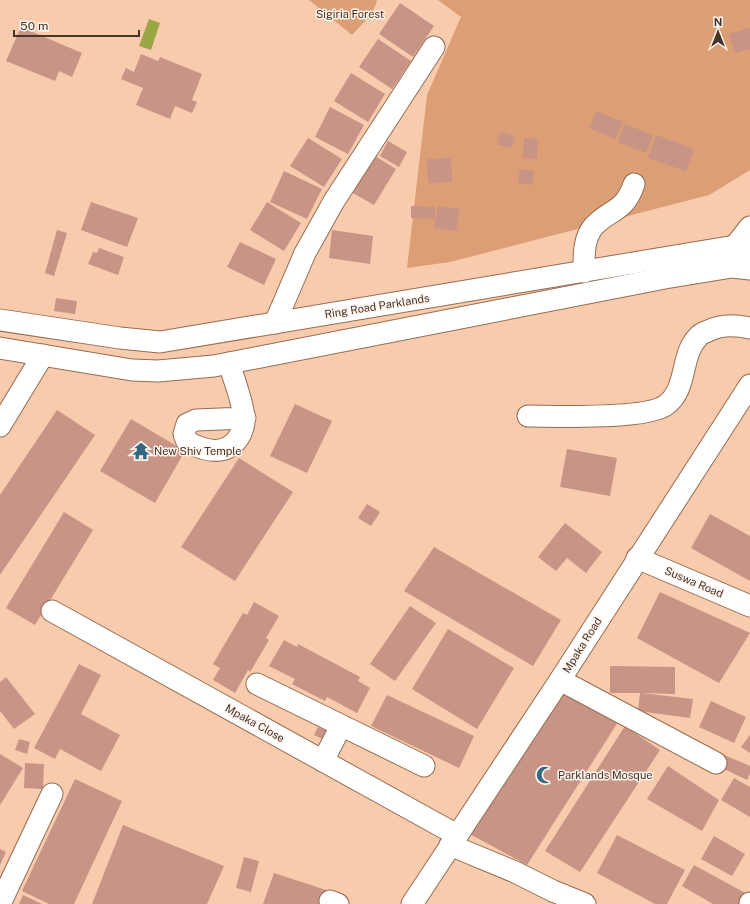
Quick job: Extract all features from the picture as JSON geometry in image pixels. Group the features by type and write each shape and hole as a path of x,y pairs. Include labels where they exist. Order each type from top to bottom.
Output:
{"street":[{"path":"275,323 305,253 334,201 434,47"},
{"path":"584,272 587,239 593,227 628,200 634,184"},
{"path":"10,321 8,349 132,370 183,370 229,363 741,268 743,251 750,227"},
{"name":"Ring Road Parklands","path":"10,321 120,338 160,342 584,272 743,251"},
{"path":"528,416 580,417 642,413 666,405 679,388 689,352 698,336 713,328 737,325 750,328"},
{"path":"0,426 43,355"},
{"path":"229,363 245,418"},
{"name":"Mpaka Road","path":"412,904 560,680 750,384"},
{"name":"Suswa Road","path":"637,558 750,606"},
{"name":"Mpaka Close","path":"52,611 323,761 454,840 515,872 550,897 585,904"},
{"path":"560,680 716,763"},
{"path":"257,684 424,766"},
{"path":"323,761 341,726"},
{"path":"0,904 52,794"}],"green space":[{"name":"Sigiria Forest","path":"309,0 377,0 374,10 352,35"},
{"path":"438,0 750,0 750,170 709,195 450,262 407,268 427,95 461,17"}],"shaded area":[{"path":"149,19 160,23 151,50 139,46"}],"building":[{"path":"400,3 434,26 413,57 379,34"},
{"path":"21,27 82,53 72,77 59,71 55,81 6,61"},
{"path":"750,28 750,49 735,53 729,34"},
{"path":"378,39 411,61 392,89 359,67"},
{"path":"141,54 158,61 160,57 202,74 192,100 197,102 192,113 175,106 170,119 136,105 143,88 121,79 126,68 134,72"},
{"path":"351,73 385,94 368,122 334,101"},
{"path":"330,107 364,125 348,154 315,137"},
{"path":"596,111 623,122 615,139 589,128"},
{"path":"625,124 653,135 646,153 618,142"},
{"path":"500,132 515,136 512,148 497,145"},
{"path":"656,135 694,149 686,171 648,158"},
{"path":"308,138 342,159 324,187 290,166"},
{"path":"524,138 538,139 537,159 523,158"},
{"path":"388,141 407,152 399,167 380,156"},
{"path":"375,156 396,169 374,205 353,193"},
{"path":"451,158 452,182 428,183 427,159"},
{"path":"520,169 534,171 532,185 518,183"},
{"path":"284,171 322,189 307,219 270,202"},
{"path":"91,202 138,218 127,247 81,230"},
{"path":"267,202 301,223 284,251 250,230"},
{"path":"411,206 435,207 435,219 411,218"},
{"path":"438,206 460,209 456,231 434,228"},
{"path":"57,230 67,233 54,276 45,273"},
{"path":"332,230 373,236 370,264 329,258"},
{"path":"240,242 276,259 264,285 227,267"},
{"path":"99,248 124,257 118,275 88,264 93,252 97,253"},
{"path":"56,298 77,301 75,314 54,311"},
{"path":"295,404 332,421 307,473 270,456"},
{"path":"57,410 95,435 0,575 0,495"},
{"path":"131,419 185,451 155,503 100,471"},
{"path":"567,449 617,458 610,496 560,487"},
{"path":"239,458 293,492 235,581 181,547"},
{"path":"367,504 380,512 371,526 358,518"},
{"path":"64,512 93,530 35,625 6,608"},
{"path":"710,514 750,536 750,581 691,548"},
{"path":"565,523 602,552 586,573 567,558 556,571 538,557"},
{"path":"434,547 561,620 533,666 404,591"},
{"path":"660,592 750,633 719,683 637,638"},
{"path":"254,602 279,616 266,638 269,640 250,672 248,670 235,693 213,680 220,668 213,664 243,613 247,615"},
{"path":"410,606 436,623 395,681 370,664"},
{"path":"448,629 514,668 477,729 412,689"},
{"path":"284,640 297,647 298,644 360,677 358,681 370,688 357,713 327,697 325,701 292,684 295,679 269,666"},
{"path":"79,664 101,675 81,714 120,735 101,771 60,749 55,759 34,748"},
{"path":"610,666 675,667 675,694 642,693 693,699 690,718 638,711 640,693 610,693"},
{"path":"6,677 35,714 14,729 0,711 0,682"},
{"name":"Parklands Mosque","path":"564,689 620,719 527,865 466,832"},
{"path":"387,695 474,736 459,768 371,726"},
{"path":"711,701 746,717 734,743 699,727"},
{"path":"625,726 660,750 580,872 545,851"},
{"path":"318,727 331,733 327,741 314,735"},
{"path":"750,735 750,753 741,747"},
{"path":"19,739 30,742 27,754 15,750"},
{"path":"0,754 23,768 0,805"},
{"path":"724,755 750,766 750,773 747,780 718,766"},
{"path":"25,763 44,764 43,789 24,788"},
{"path":"668,766 719,800 702,831 647,799"},
{"path":"734,778 750,787 750,817 721,800"},
{"path":"75,779 122,801 74,904 49,904 22,891"},
{"path":"123,825 224,866 207,904 92,904"},
{"path":"617,835 685,870 667,904 655,904 597,873"},
{"path":"714,836 745,854 732,876 701,859"},
{"path":"0,849 6,852 0,865"},
{"path":"244,857 259,861 251,892 236,888"},
{"path":"694,865 747,894 741,904 713,904 682,886"},
{"path":"274,873 326,890 321,904 263,904"},
{"path":"23,895 42,904 19,904"}],"place":[{"name":"New Shiv Temple","path":"141,451"},
{"name":"Parklands Mosque","path":"545,775"}]}
